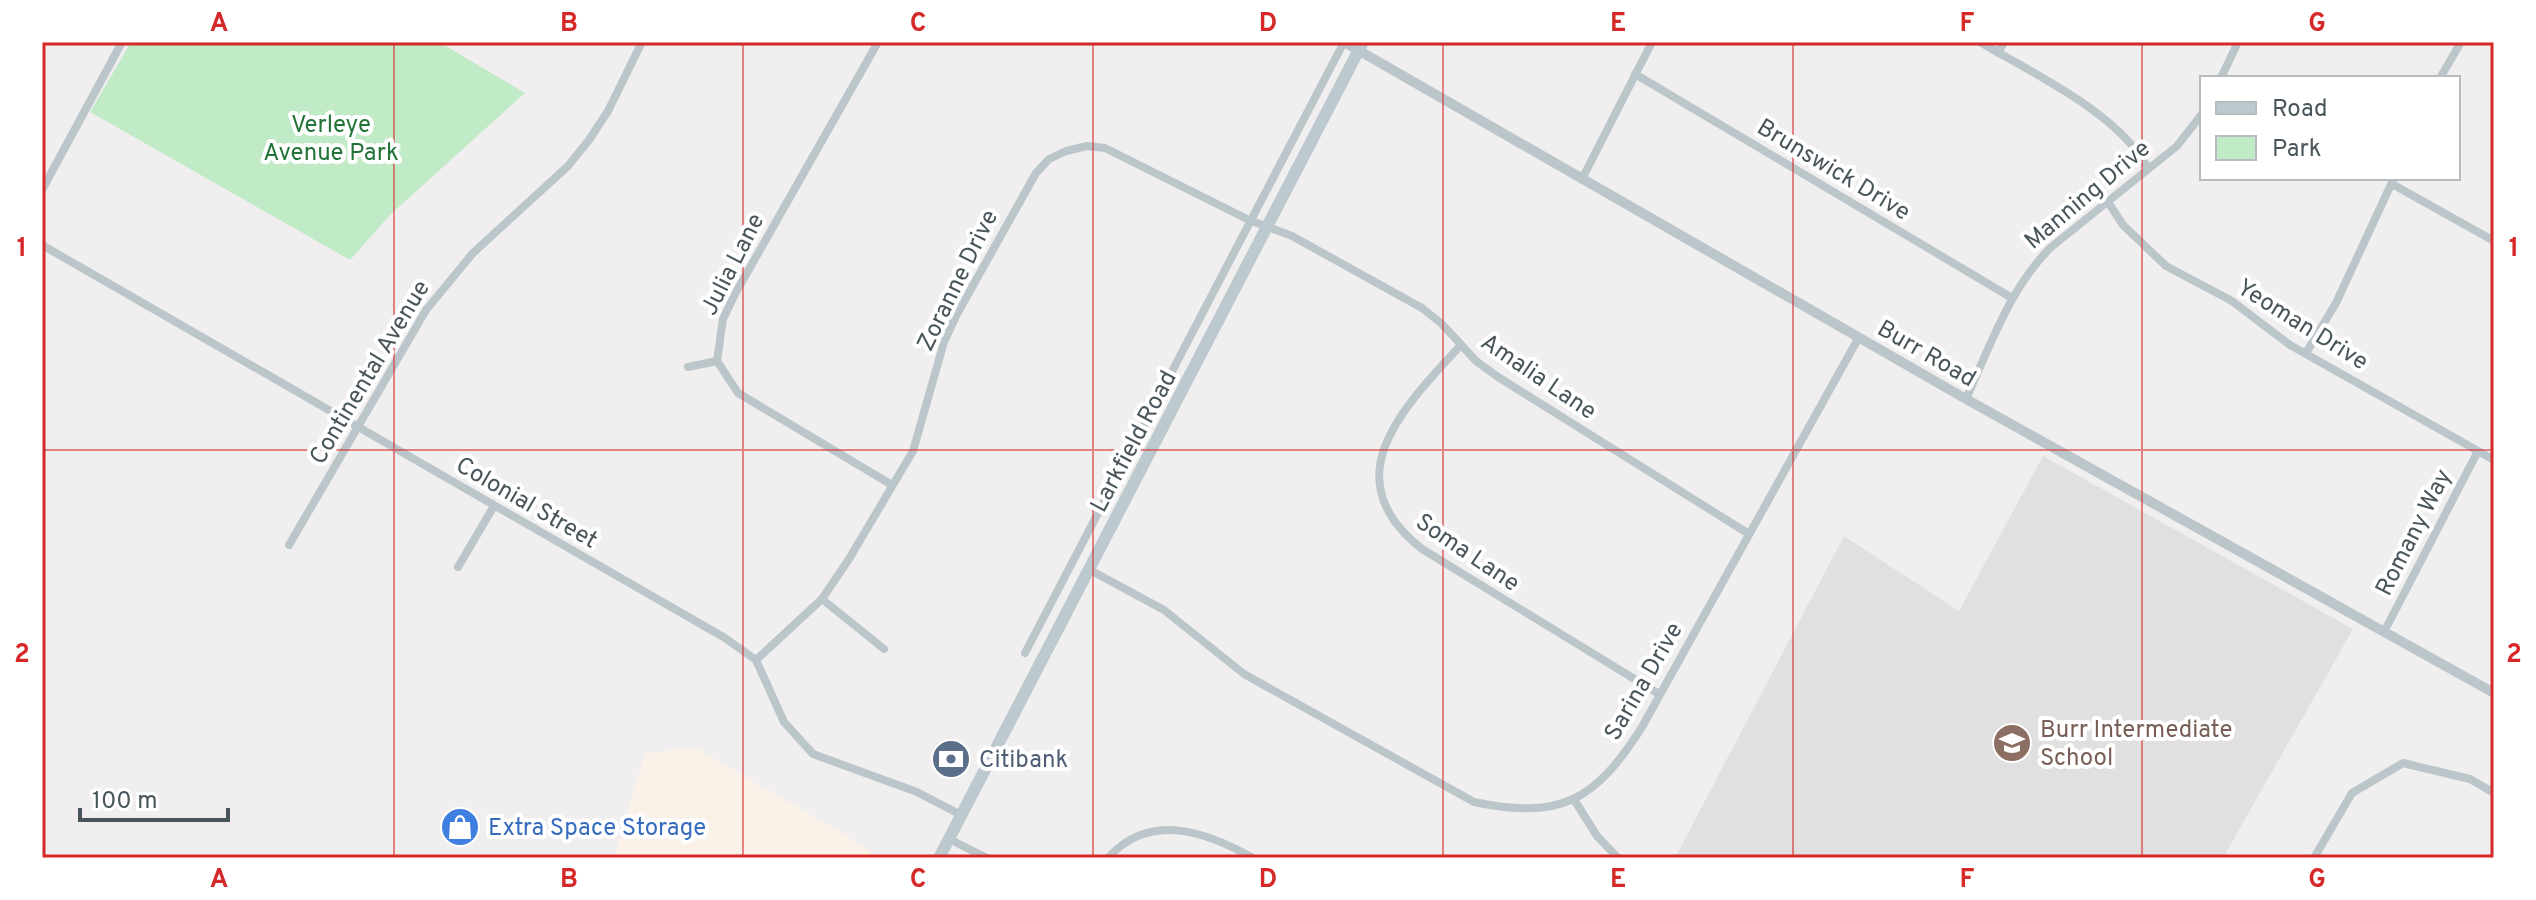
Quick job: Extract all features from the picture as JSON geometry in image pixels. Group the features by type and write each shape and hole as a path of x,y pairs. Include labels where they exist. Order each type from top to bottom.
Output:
{"main road":[{"name":"Larkfield Road","path":"939,858 1361,46"}],"street":[{"name":"Continental Avenue","path":"289,545 357,427 448,281 473,253 568,166 608,111 642,42"},
{"name":"Julia Lane","path":"717,361 723,319 735,294 878,42"},
{"name":"Burr Road","path":"1344,42 1361,46 1966,399 2494,693"},
{"name":"Larkfield Road","path":"1025,653 1344,42"},
{"path":"1583,177 1652,42"},
{"path":"1980,42 2095,111 2124,134 2148,169"},
{"path":"1998,53 2004,42"},
{"path":"2222,76 2238,42"},
{"path":"2441,76 2461,42"},
{"path":"42,190 120,43"},
{"name":"Brunswick Drive","path":"1635,74 2012,298"},
{"name":"Manning Drive","path":"1966,399 2012,298 2031,267 2050,248 2177,146 2200,117"},
{"name":"Zoranne Drive","path":"756,660 822,599 913,451 944,342 957,314 1023,191 1049,159 1087,146 1105,148 1268,227"},
{"path":"2306,353 2336,303 2393,181 2494,241"},
{"name":"Yeoman Drive","path":"2108,202 2123,225 2166,266 2232,301 2290,345 2494,460"},
{"name":"Amalia Lane","path":"1268,227 1292,236 1422,308 1442,324 1460,346 1498,377 1749,534"},
{"name":"Colonial Street","path":"42,245 723,637 756,660"},
{"name":"Sarina Drive","path":"1575,801 1622,758 1859,337"},
{"name":"Soma Lane","path":"1460,346 1399,414 1382,462 1379,486 1384,508 1398,530 1422,549 1659,694"},
{"path":"688,367 717,361 738,393 892,485"},
{"name":"Romany Way","path":"2384,632 2478,451"},
{"path":"458,567 494,506"},
{"path":"1090,570 1164,610 1244,674 1474,802 1509,809 1531,809 1575,801 1597,836 1618,858"},
{"path":"822,599 884,649"},
{"path":"756,660 784,722 813,754 917,792 961,815"},
{"path":"2314,858 2352,793 2403,763 2470,779 2494,793"},
{"path":"1108,858 1133,840 1168,830 1194,831 1215,837 1253,858"},
{"path":"949,839 987,858"}],"shaded area":[{"name":"Burr Intermediate School","path":"2043,456 2353,629 2223,858 1675,858 1844,536 1959,611"},
{"path":"694,747 864,846 877,858 614,858 645,754"}],"green space":[{"name":"Verleye Avenue Park","path":"131,42 439,42 525,93 391,214 350,260 90,112"}],"place":[{"name":"Burr Intermediate School","path":"2012,743"},
{"name":"Citibank","path":"951,759"},
{"name":"Extra Space Storage","path":"460,827"}]}
